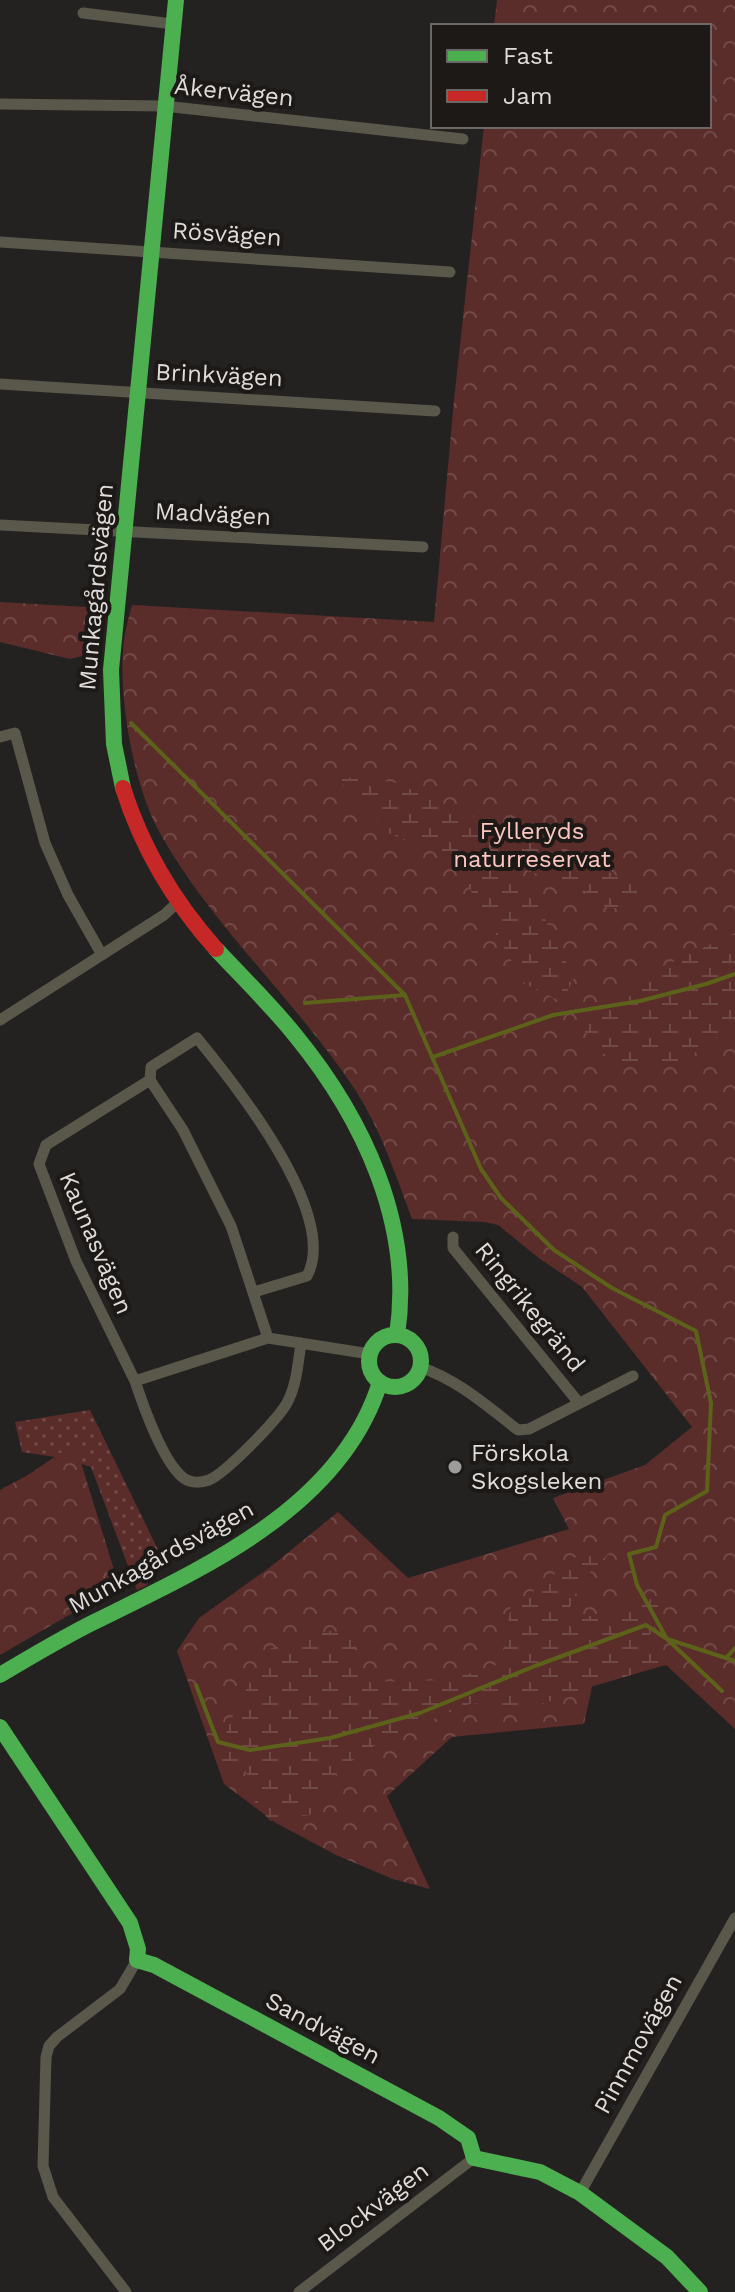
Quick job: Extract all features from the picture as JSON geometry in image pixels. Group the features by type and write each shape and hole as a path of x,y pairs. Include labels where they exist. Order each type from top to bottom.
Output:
{"street":[{"name":"Munkagårdsvägen","path":"176,0 111,670 115,755 126,799 178,902 199,930 278,1014 321,1067 363,1135 390,1210 398,1250 401,1312 397,1335"},
{"path":"83,13 173,24"},
{"name":"Åkervägen","path":"0,104 164,106 463,139"},
{"name":"Rösvägen","path":"0,242 450,272"},
{"name":"Brinkvägen","path":"0,384 435,411"},
{"name":"Madvägen","path":"0,525 423,547"},
{"path":"0,737 15,733 45,843 68,895 102,955"},
{"path":"0,1020 164,915 178,902"},
{"name":"Kaunasvägen","path":"254,1292 307,1276 312,1266 313,1252 309,1224 292,1176 258,1116 197,1038 151,1067 150,1080 46,1145 39,1164 76,1261 135,1381 159,1441 183,1478 193,1482 208,1480 222,1471 280,1414 294,1386 301,1343"},
{"path":"150,1080 183,1130 231,1226 268,1338"},
{"name":"Ringrikegränd","path":"453,1237 453,1248 579,1403"},
{"path":"397,1335 416,1346 421,1359 413,1379 393,1387 380,1382 371,1369 370,1354 377,1342 397,1335"},
{"path":"135,1381 268,1338 370,1354"},
{"name":"Ringrikegränd","path":"420,1367 441,1374 463,1387 518,1430 529,1429 633,1376"},
{"name":"Munkagårdsvägen","path":"0,1675 63,1638 252,1539 293,1508 321,1481 349,1445 370,1409 380,1382"},
{"path":"0,1727 130,1923 138,1949 137,1960 120,1989 57,2037 49,2046 46,2057 43,2166 53,2197 126,2292"},
{"name":"Pinnmovägen","path":"580,2193 735,1918"},
{"name":"Sandvägen","path":"137,1960 154,1965 439,2118 468,2138 474,2158"},
{"path":"474,2158 540,2172 580,2193 667,2257 700,2292"},
{"name":"Blockvägen","path":"301,2291 474,2158"}],"green space":[{"name":"Fylleryds naturreservat","path":"497,0 735,0 735,1729 666,1665 595,1673 584,1724 452,1737 387,1796 430,1889 393,1879 336,1855 276,1823 224,1784 177,1651 199,1618 269,1568 338,1512 408,1578 569,1529 553,1498 645,1465 692,1427 582,1287 540,1259 498,1225 412,1219 380,1137 356,1091 205,901 151,816 130,741 122,663 132,605 434,622 484,128 711,128 711,24 494,24"},
{"path":"0,602 86,607 95,629 86,655 70,659 0,642"},
{"path":"335,776 393,782 482,820 566,849 635,886 637,905 609,909 571,884 508,865 534,897 574,978 562,1002 525,984 451,857 388,833"},
{"path":"735,933 735,1024 679,1064 615,1066 581,1027 642,976"},
{"path":"90,1410 165,1564 146,1586 137,1590 91,1467 61,1458 22,1452 15,1422"},
{"path":"75,1443 119,1586 0,1655 0,1490"},
{"path":"610,1552 580,1583 566,1617 593,1616 646,1598 666,1604 649,1637 676,1662 528,1709 472,1703 381,1741 340,1769 310,1815 270,1821 254,1801 245,1768 218,1760 228,1726 266,1650 327,1631 357,1633 352,1672 368,1682 449,1680 502,1663 511,1605 534,1591 577,1556"}],"waterway":[{"path":"131,723 405,995 481,1169 501,1198 554,1250 612,1288 696,1331 711,1403 707,1491 665,1515 656,1547 629,1554 637,1585 667,1639 722,1691"},
{"path":"433,1057 553,1015 640,1001 735,974"},
{"path":"305,1003 405,995"},
{"path":"196,1685 218,1742 250,1750 330,1738 420,1713 646,1625 667,1639 726,1658 735,1648"},
{"path":"726,1658 735,1661"}],"traffic: fast":[{"path":"123,788 114,744 111,670 176,0"},
{"path":"216,949 267,1002 320,1067 362,1137 378,1175 398,1253 400,1294 397,1335"},
{"path":"395,1335 413,1343 421,1361 413,1379 395,1387 377,1379 369,1361 377,1343 395,1335"},
{"path":"0,1675 78,1630 219,1557 300,1500 334,1466 361,1427 380,1382"},
{"path":"0,1727 130,1923 138,1949 137,1960 154,1965 439,2118 468,2138 474,2158 540,2172 580,2193 667,2257 700,2292"}],"traffic: jam":[{"path":"123,788 161,874 216,949"}],"place":[{"name":"Förskola Skogsleken","path":"455,1467"}]}
